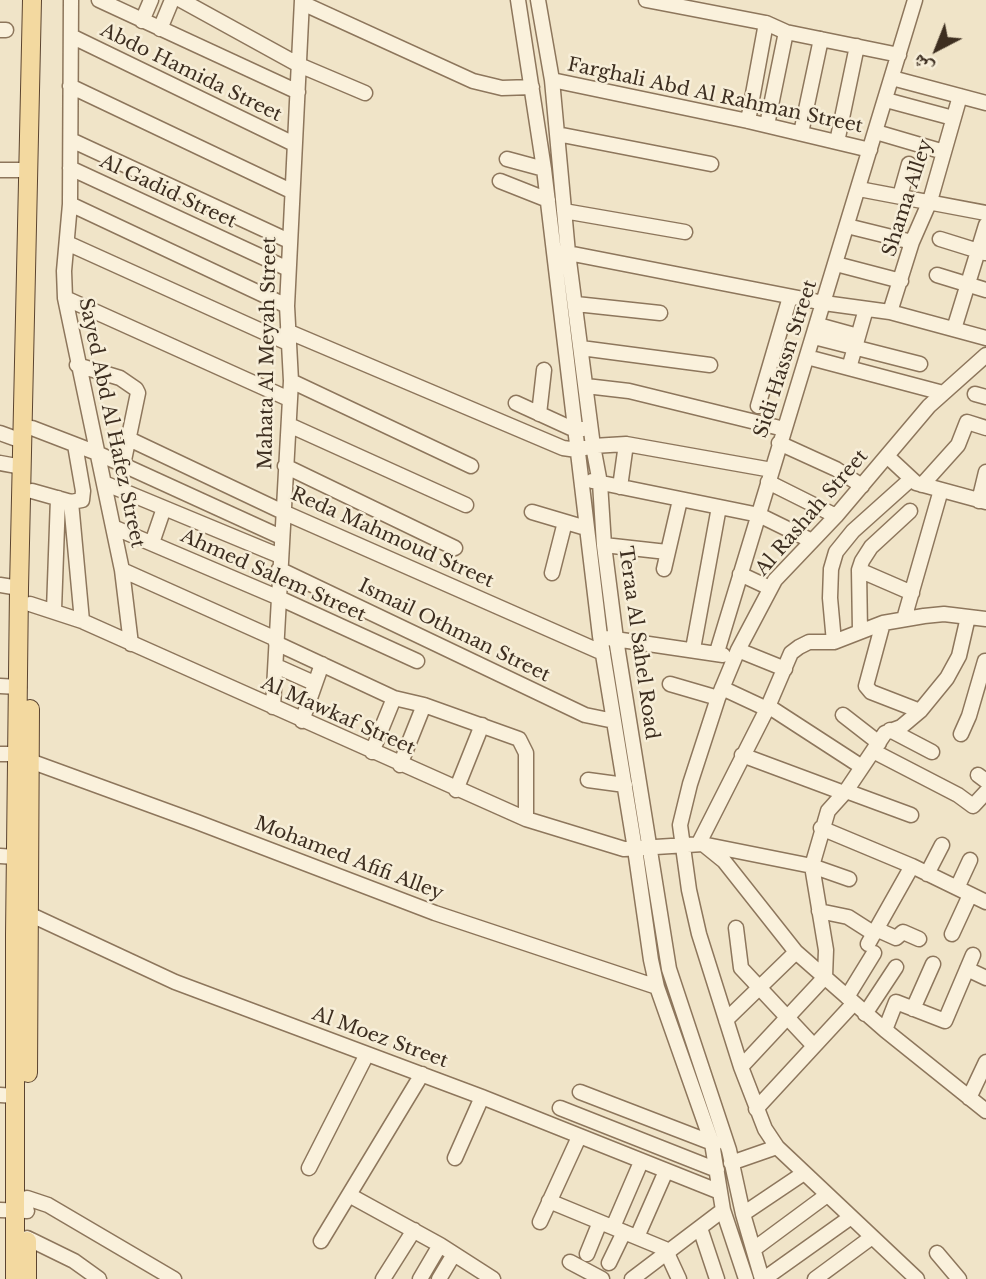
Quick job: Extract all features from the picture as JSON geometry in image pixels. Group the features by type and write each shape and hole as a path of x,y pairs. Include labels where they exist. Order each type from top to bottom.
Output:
{"main road":[{"path":"27,1279 27,1238 18,1207 8,1095 8,857 30,604 32,491 27,434 27,170 32,0"},
{"path":"15,1279 29,914 16,757 19,588 42,0"}],"street":[{"name":"Sayed Abd Al Hafez Street","path":"71,0 70,204 64,271 65,298 122,570 131,644"},
{"path":"142,21 151,0"},
{"path":"160,29 172,0"},
{"path":"181,0 299,65 365,93"},
{"name":"Teraa Al Sahel Road","path":"518,0 548,200 600,636 651,960 657,986 712,1143 723,1210 745,1276"},
{"name":"Teraa Al Sahel Road","path":"538,0 552,80 568,253 600,483 604,545 616,639 673,984 730,1156 743,1214 763,1279"},
{"path":"646,0 766,23 786,32 899,55"},
{"name":"Sidi Hassn Street","path":"717,652 915,0"},
{"path":"108,2 142,21 298,92"},
{"path":"302,2 473,81 502,88 532,87"},
{"name":"Mahata Al Meyah Street","path":"272,707 291,381 287,337 288,269 302,2"},
{"path":"748,121 766,23"},
{"path":"767,125 786,32"},
{"name":"Abdo Hamida Street","path":"71,36 294,144"},
{"path":"801,133 821,39"},
{"path":"837,142 857,46"},
{"path":"892,78 986,102"},
{"name":"Farghali Abd Al Rahman Street","path":"552,80 767,125 870,150"},
{"path":"70,86 291,191"},
{"name":"Shama Alley","path":"890,312 912,242 930,201 960,96"},
{"path":"886,100 953,118"},
{"path":"876,132 944,152"},
{"path":"557,134 712,164"},
{"path":"71,140 289,241"},
{"path":"507,159 544,169"},
{"path":"900,196 909,164"},
{"name":"Al Gadid Street","path":"70,168 288,269"},
{"path":"0,170 27,170"},
{"path":"500,181 548,200"},
{"path":"859,189 986,213"},
{"path":"70,204 287,306"},
{"path":"564,211 685,232"},
{"path":"954,329 968,284 982,252 986,225"},
{"path":"847,226 912,242"},
{"path":"940,239 982,252"},
{"path":"67,243 287,337 550,444 577,450 626,444 770,476 836,516"},
{"path":"568,253 824,303 890,312 986,338"},
{"path":"836,264 901,281"},
{"path":"937,275 986,290"},
{"path":"758,405 790,296"},
{"path":"65,298 289,399"},
{"path":"576,304 660,313"},
{"path":"849,368 866,309"},
{"path":"816,331 920,364"},
{"path":"581,348 710,365"},
{"name":"Al Rashah Street","path":"917,1279 777,1147 756,1109 699,934 681,846 680,825 690,784 720,693 736,654 770,588 781,572 836,516 929,406 986,355"},
{"path":"807,357 943,393"},
{"path":"78,365 120,378 138,393 123,465"},
{"path":"539,414 544,370"},
{"path":"291,381 471,466"},
{"path":"586,386 629,391 781,436 862,486"},
{"path":"516,403 575,430 591,428"},
{"path":"834,642 830,598 831,569 836,552 853,531 958,445 967,422 986,428"},
{"path":"289,425 466,505"},
{"path":"0,433 27,434 97,453 281,537"},
{"name":"Reda Mahmoud Street","path":"129,439 283,512 603,653"},
{"path":"620,487 626,444"},
{"path":"32,491 64,500 80,501 83,496 75,445"},
{"path":"887,456 916,482 982,501 986,472"},
{"path":"0,463 22,467"},
{"path":"285,466 455,548"},
{"path":"580,479 759,515 812,541"},
{"name":"Ismail Othman Street","path":"104,483 164,508 279,563 585,715 614,721"},
{"path":"904,619 941,490"},
{"path":"54,610 64,500"},
{"path":"64,500 82,621"},
{"path":"664,569 680,500"},
{"path":"693,649 719,507"},
{"path":"152,543 164,508"},
{"path":"860,631 859,570 862,561 871,547 910,511"},
{"path":"532,512 586,528"},
{"path":"552,573 565,522"},
{"name":"Ahmed Salem Street","path":"113,527 417,661"},
{"path":"604,545 667,552"},
{"path":"122,570 394,698 424,705 519,738 526,753 526,819"},
{"path":"859,570 912,593"},
{"path":"740,574 770,588"},
{"path":"0,585 19,588"},
{"name":"Al Mawkaf Street","path":"30,604 82,621 526,819 615,847 635,849 701,843"},
{"path":"701,843 742,755 768,708 791,653 803,644 834,642 883,623 904,619 944,614 986,619"},
{"path":"741,1067 825,977 826,950 812,866 828,811 890,730 901,727 920,711 947,678 959,656 968,617"},
{"path":"883,623 866,686 871,692 920,711"},
{"path":"600,636 736,654 785,670"},
{"path":"959,656 986,661 961,734"},
{"path":"302,721 322,664"},
{"path":"276,666 314,683"},
{"path":"670,684 720,693 768,708 862,767"},
{"path":"0,686 19,687"},
{"path":"372,752 394,698"},
{"path":"400,765 424,705"},
{"path":"843,715 876,747 973,806 986,792"},
{"path":"456,790 482,725"},
{"path":"890,730 932,752"},
{"path":"742,755 911,815"},
{"name":"Mohamed Afifi Alley","path":"16,757 197,822 435,913 657,986"},
{"path":"588,780 625,785"},
{"path":"821,828 985,900"},
{"path":"701,843 812,866 849,879"},
{"path":"701,843 723,861 796,952 865,1014 986,1111"},
{"path":"927,874 942,845"},
{"path":"951,934 964,892 970,860"},
{"path":"756,1109 814,1046 850,1000 873,940 912,866"},
{"path":"819,911 848,917 873,940 897,938 903,932 919,939"},
{"name":"Al Moez Street","path":"29,914 175,982 482,1097 720,1192"},
{"path":"736,928 740,965 814,1046"},
{"path":"726,1020 796,952"},
{"path":"885,1030 895,1002 946,1021 970,962 986,978"},
{"path":"913,1009 933,964"},
{"path":"865,1014 896,967"},
{"path":"309,1168 367,1054"},
{"path":"969,1098 986,1062"},
{"path":"321,1241 422,1074"},
{"path":"580,1092 712,1143 730,1156 777,1147"},
{"path":"456,1158 482,1097"},
{"path":"560,1108 717,1170"},
{"path":"540,1223 579,1137"},
{"path":"609,1263 641,1162"},
{"path":"587,1254 618,1230 666,1171"},
{"path":"743,1214 804,1173"},
{"path":"349,1195 440,1245 493,1279"},
{"path":"754,1250 827,1195"},
{"path":"550,1201 669,1252 680,1279"},
{"path":"18,1207 48,1205 174,1279"},
{"path":"640,1276 723,1210"},
{"path":"763,1279 851,1217"},
{"path":"700,1228 717,1279"},
{"path":"383,1279 414,1230"},
{"path":"815,1279 872,1237"},
{"path":"27,1238 74,1261 99,1279"},
{"path":"419,1279 440,1245"},
{"path":"937,1252 959,1279"},
{"path":"439,1279 454,1254"},
{"path":"570,1262 602,1279"},
{"path":"729,1279 745,1276"}]}
